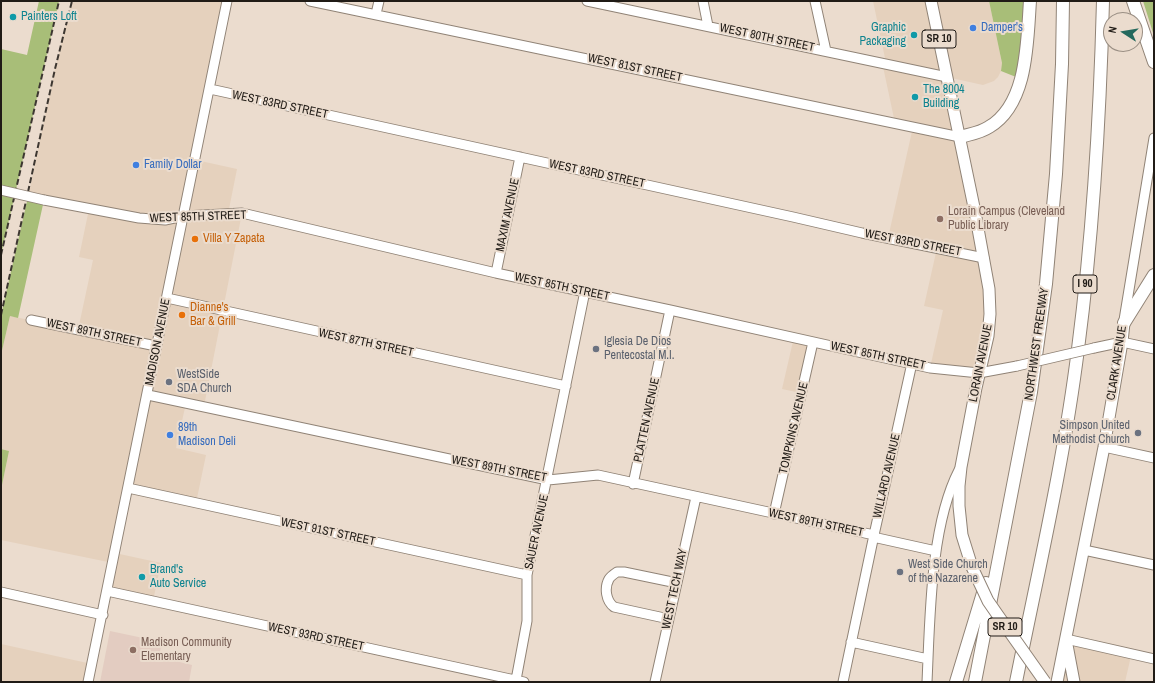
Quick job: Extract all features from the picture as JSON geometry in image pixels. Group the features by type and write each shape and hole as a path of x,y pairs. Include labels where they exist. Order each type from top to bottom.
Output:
{"highway":[{"path":"960,137 988,128 1000,120 1008,111 1015,99 1021,79 1024,60 1030,1"},
{"name":"NORTHWEST FREEWAY","path":"974,682 1031,392 1046,284 1056,167 1062,64 1063,1"},
{"name":"I 90","path":"1016,682 1057,484 1078,350 1095,180 1102,58 1103,1"},
{"path":"1133,1 1154,62"},
{"path":"1124,323 1154,275"},
{"path":"956,682 1009,506"}],"main road":[{"name":"LORAIN AVENUE","path":"931,1 960,137 989,289 990,314 988,336 979,373 961,467 959,499 962,535 972,567 988,601 1045,682"},
{"name":"CLARK AVENUE","path":"1057,682 1104,447 1124,323"},
{"path":"1066,639 1074,682"}],"street":[{"name":"MADISON AVENUE","path":"88,682 108,591 148,395 156,346 184,216 227,1"},
{"name":"WEST 81ST STREET","path":"310,1 960,137"},
{"path":"376,14 379,1"},
{"name":"WEST 80TH STREET","path":"590,1 826,50 947,77"},
{"path":"702,1 708,26"},
{"path":"815,1 826,50"},
{"name":"WEST 83RD STREET","path":"210,89 862,233 984,258"},
{"name":"CLARK AVENUE","path":"1124,323 1154,138"},
{"name":"MAXIM AVENUE","path":"496,273 520,157"},
{"name":"WEST 85TH STREET","path":"1,190 44,200 139,218 165,220 184,216 242,213 496,273 585,291 930,368 979,373 1017,366 1122,342"},
{"name":"SAUER AVENUE","path":"520,681 527,621 528,575 585,291"},
{"name":"WEST 87TH STREET","path":"167,298 566,386"},
{"name":"PLATTEN AVENUE","path":"633,484 670,310"},
{"name":"WEST 89TH STREET","path":"31,320 156,346"},
{"name":"TOMPKINS AVENUE","path":"774,514 813,342"},
{"path":"1122,342 1154,349"},
{"name":"WILLARD AVENUE","path":"843,682 912,364"},
{"name":"WEST 89TH STREET","path":"148,395 548,480 598,476 874,536 936,551"},
{"path":"1104,447 1154,458"},
{"path":"927,682 936,551 949,492 961,467"},
{"name":"WEST 91ST STREET","path":"128,488 528,575"},
{"name":"WEST TECH WAY","path":"655,682 696,497"},
{"path":"1084,550 1154,565"},
{"path":"669,619 614,607 610,604 606,596 607,587 609,579 617,572 624,572 677,583"},
{"name":"WEST 93RD STREET","path":"108,591 520,681"},
{"path":"1,592 102,615"},
{"path":"1066,639 1154,658"},
{"path":"851,642 928,659"}],"shaded area":[{"path":"72,1 227,1 196,160 237,169 228,214 242,213 204,406 186,403 176,448 206,455 196,503 128,488 115,553 161,563 153,601 107,591 113,563 1,540 1,490 9,451 1,449 1,355 10,316 78,330 93,260 79,257 89,209 28,197 55,69"},
{"path":"873,1 989,1 1002,63 1001,71 998,77 994,81 983,85 947,77 989,289 979,373 930,368 943,310 924,306 937,248 888,238 913,127 895,123 882,62 886,63"},
{"path":"794,337 813,342 801,393 782,389"},
{"name":"Madison Community Elementary","path":"110,631 162,642 159,657 192,665 189,682 100,682"},
{"path":"1068,642 1131,656 1125,682 1061,682"},
{"path":"1,644 92,664 88,682 1,682"}],"green space":[{"path":"39,1 59,1 1,255 1,49 27,55"},
{"path":"989,1 1030,1 1021,79 1001,71 1002,63"},
{"path":"1143,1 1154,1 1154,36"},
{"path":"28,197 44,200 18,318 10,316 1,355 1,315"},
{"path":"1,449 9,451 1,490"}],"railway":[{"path":"1,255 59,1"},
{"path":"1,315 55,69 72,1"}],"place":[{"name":"Painters Loft","path":"13,17"},
{"name":"Damper's","path":"973,28"},
{"name":"Graphic Packaging","path":"914,35"},
{"name":"The 8004 Building","path":"915,97"},
{"name":"Family Dollar","path":"136,165"},
{"name":"Lorain Campus (Cleveland Public Library","path":"940,219"},
{"name":"Villa Y Zapata","path":"195,239"},
{"name":"Dianne's Bar & Grill","path":"182,315"},
{"name":"Iglesia De Dios Pentecostal M.I.","path":"596,349"},
{"name":"WestSide SDA Church","path":"169,382"},
{"name":"Simpson United Methodist Church","path":"1138,433"},
{"name":"89th Madison Deli","path":"170,435"},
{"name":"West Side Church of the Nazarene","path":"900,572"},
{"name":"Brand's Auto Service","path":"142,577"},
{"name":"Madison Community Elementary","path":"133,650"}]}
